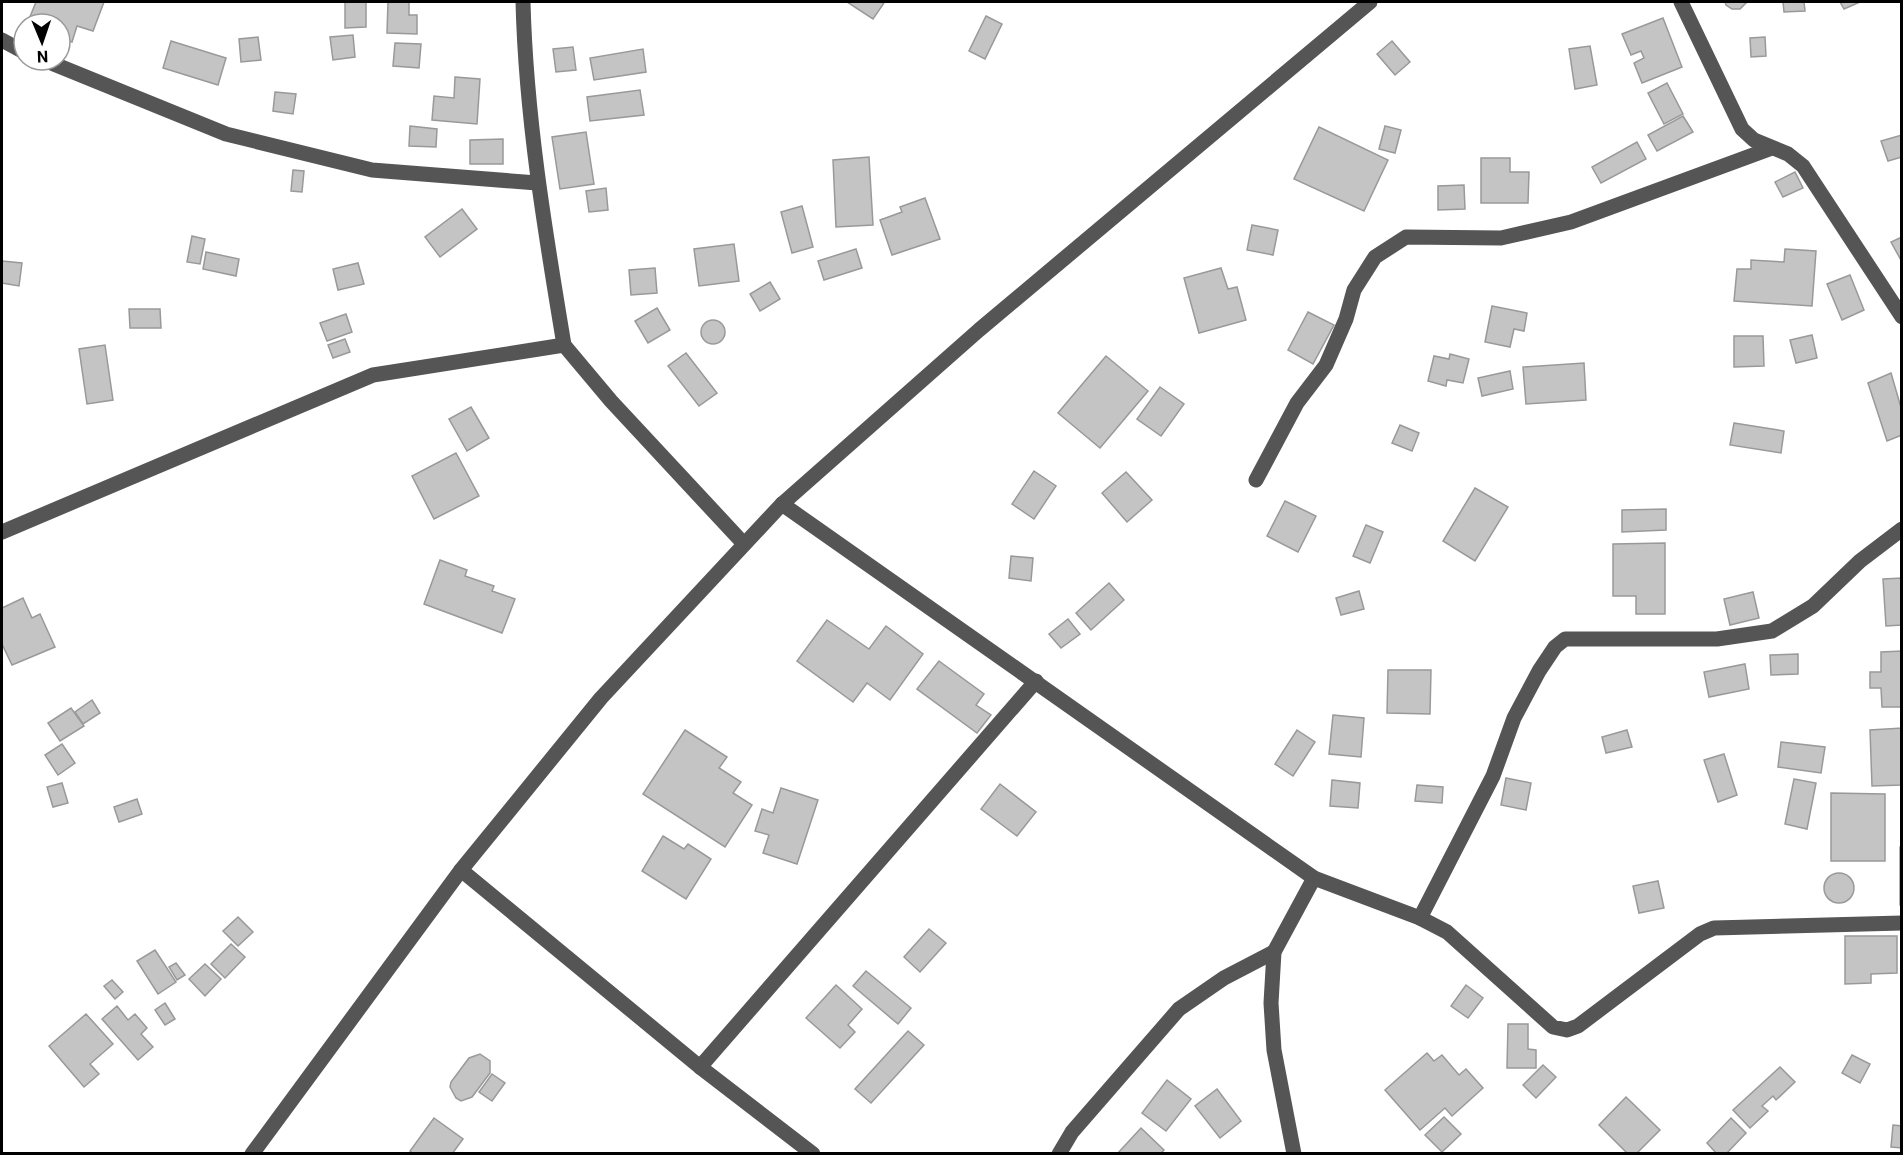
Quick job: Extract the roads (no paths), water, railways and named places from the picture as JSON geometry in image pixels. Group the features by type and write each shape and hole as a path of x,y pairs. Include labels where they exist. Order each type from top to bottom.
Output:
{"street":[{"path":"523,2 524,60 537,183 564,345 611,401 744,544"},
{"path":"252,1154 461,870 601,698 782,504 979,330 1370,2"},
{"path":"1681,2 1742,129 1754,140 1788,154 1803,166 1902,317"},
{"path":"72,71 226,134 372,170 537,183"},
{"path":"1256,480 1297,403 1326,365 1346,319 1354,290 1375,257 1406,237 1501,238 1570,222 1772,148"},
{"path":"2,532 373,375 564,345"},
{"path":"782,504 1314,878 1420,918 1447,932 1553,1027 1567,1030 1578,1026 1700,934 1714,928 1902,923"},
{"path":"1420,918 1493,776 1514,717 1555,647 1565,639 1717,639 1772,632 1813,606 1860,561 1902,530"},
{"path":"700,1067 1036,681"},
{"path":"461,870 700,1067 813,1154"},
{"path":"1294,1154 1274,1050 1271,1003 1274,952 1314,878"},
{"path":"1059,1154 1072,1132 1179,1009 1224,978 1274,952"}]}
